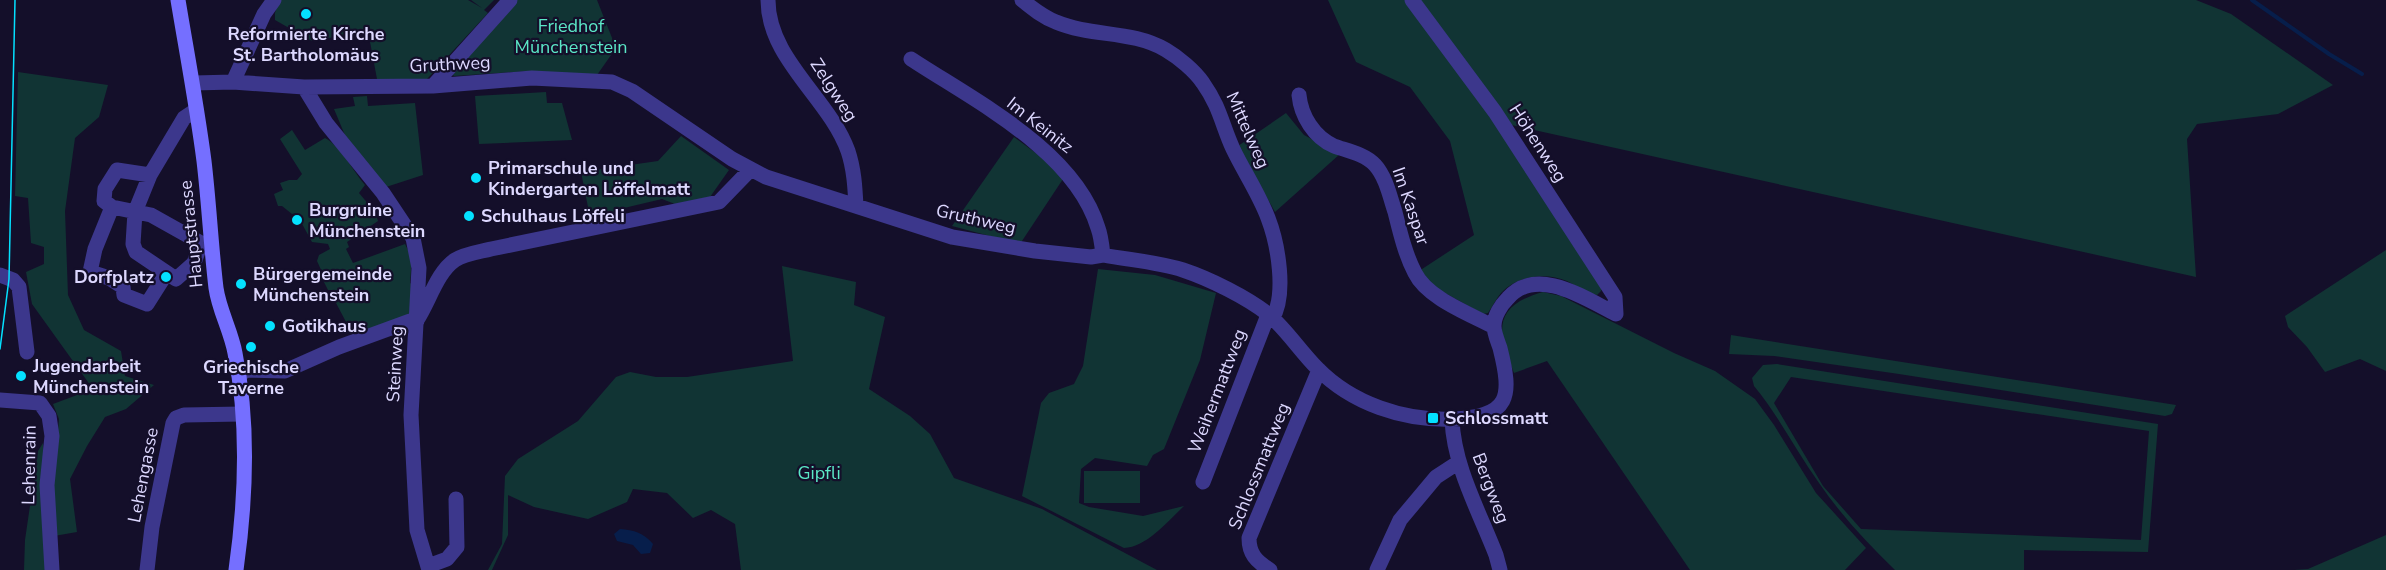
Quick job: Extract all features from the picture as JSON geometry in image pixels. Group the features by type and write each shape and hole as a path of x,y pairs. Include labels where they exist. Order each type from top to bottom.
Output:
{"main road":[{"name":"Hauptstrasse","path":"178,0 194,83 207,243 218,298 232,341 239,375 242,414 243,508 236,570"}],"street":[{"path":"233,82 264,14 274,0"},
{"path":"433,86 510,0"},
{"name":"Zelgweg","path":"768,0 768,12 785,53 827,112 848,149 855,176 856,206"},
{"name":"Mittelweg","path":"1022,0 1040,14 1058,23 1141,38 1167,51 1201,80 1218,105 1232,147 1269,219 1282,292 1278,311 1270,317"},
{"name":"Höhenweg","path":"1412,0 1495,112 1615,297 1616,315 1555,285 1530,286 1511,295 1502,304 1494,327"},
{"name":"Im Keinitz","path":"911,59 1015,128 1055,159 1084,196 1098,227 1103,255"},
{"name":"Gruthweg","path":"194,83 233,82 304,87 433,86 532,78 612,82 632,91 750,170 856,206 952,237 987,244 1091,257 1103,255 1184,270 1223,287 1270,317 1319,370 1345,390 1369,404 1392,412 1452,420 1488,413 1501,404 1508,387 1494,327"},
{"name":"Steinweg","path":"304,87 327,123 383,193 413,238 419,268 411,415 412,442 417,530 428,568"},
{"name":"Im Kaspar","path":"1299,95 1300,108 1306,121 1323,138 1332,145 1374,163 1381,172 1415,275 1428,290 1494,327"},
{"path":"150,175 117,170 105,189 104,201 112,207 135,212 151,215 207,243 194,263 176,279 136,252 133,244 135,212 150,175 184,118 196,110"},
{"path":"239,375 247,370 285,371 339,347 410,321 417,321 428,305 441,273 455,260 491,249 719,202 750,170"},
{"path":"112,207 95,249 90,272 109,278 123,287 124,295 147,304 166,274"},
{"path":"0,275 13,280 19,287 27,352"},
{"name":"Weihermattweg","path":"1203,482 1270,317"},
{"name":"Schlossmattweg","path":"1270,570 1258,562 1249,550 1249,538 1319,370"},
{"name":"Lehenrain","path":"0,400 40,403 50,416 52,436 46,485 52,570"},
{"name":"Lehengasse","path":"147,570 152,527 172,423 176,418 184,415 242,414"},
{"name":"Bergweg","path":"1452,420 1459,462 1500,570"},
{"path":"1377,570 1400,520 1436,477 1459,462"},
{"path":"428,568 447,559 457,547 456,498"}],"green space":[{"name":"Friedhof Münchenstein","path":"279,0 468,0 482,8 471,0 494,0 484,10 488,13 427,79 377,79 368,31 312,41 275,20"},
{"name":"Friedhof Münchenstein","path":"516,0 597,0 616,48 597,75 530,71 454,76 452,74"},
{"path":"1328,0 1405,0 1489,111 1602,283 1601,291 1597,295 1559,278 1532,277 1508,287 1499,295 1488,313 1483,314 1436,288 1419,271 1474,235 1450,141 1410,87 1356,62"},
{"path":"1417,0 2196,0 2231,14 2333,85 2278,114 2197,124 2187,139 2196,277 1507,124"},
{"path":"18,72 108,85 99,117 75,138 65,211 68,295 84,330 121,351 125,376 154,385 126,409 105,417 70,479 77,532 54,536 52,503 59,419 53,404 93,389 32,304 26,272 44,264 44,247 31,243 28,198 15,196"},
{"path":"546,92 547,103 562,103 572,140 479,144 475,96"},
{"path":"367,96 368,106 415,103 423,175 386,187 347,140 334,109 355,106 353,97"},
{"path":"1286,113 1304,135 1340,154 1275,212 1238,146"},
{"path":"292,130 305,150 325,138 331,142 342,153 365,185 359,193 375,212 378,221 347,242 349,247 346,249 353,263 405,244 412,258 410,283 414,285 409,315 354,337 336,303 344,290 328,290 323,280 326,274 322,272 317,261 319,255 330,249 328,244 312,242 296,213 292,214 282,206 278,206 274,194 283,190 280,183 297,180 302,174 280,139"},
{"path":"681,136 729,170 710,197 675,204 662,199 624,208 620,215 590,217 581,172 658,161"},
{"path":"1014,137 1044,159 1063,179 1020,244 952,226"},
{"path":"2386,250 2386,371 2360,359 2325,372 2307,347 2288,327 2285,316"},
{"name":"Gipfli","path":"782,266 856,282 854,305 885,317 869,389 910,416 930,434 954,478 1042,509 1157,570 741,570 735,524 711,510 693,518 667,493 633,489 627,502 588,519 534,507 508,495 508,535 492,570 488,570 502,544 505,476 518,459 578,421 616,377 630,372 656,377 687,377 793,361"},
{"path":"1098,269 1155,275 1216,293 1200,360 1164,449 1153,455 1147,466 1095,458 1081,469 1079,503 1089,507 1143,516 1184,506 1149,538 1133,547 1124,548 1022,496 1041,403 1049,393 1074,384 1083,366"},
{"path":"1543,292 1561,296 1715,371 1755,399 1816,493 1866,548 1845,570 1690,570 1547,361 1514,373 1504,345 1503,322 1507,313 1515,305"},
{"path":"1731,335 2176,405 2172,414 2165,416 1774,356 1729,354"},
{"path":"1777,364 2158,424 2148,552 2024,550 2024,570 1895,570 1836,506 1754,386 1752,378 1763,365","holes":["1791,377 2149,431 2141,540 1861,529 1823,486 1774,403"]},
{"path":"43,443 52,570 24,570 25,540 38,451"},
{"path":"1084,471 1140,471 1140,503 1084,503"},
{"path":"2386,535 2386,570 2294,570 2308,569"}],"water":[{"path":"620,529 634,531 646,537 653,544 650,553 641,554 633,545 617,541 614,534"}],"waterway":[{"path":"2252,0 2329,54 2362,74"}],"tram line":[{"path":"0,349 9,279 15,0"}],"place":[{"name":"Reformierte Kirche St. Bartholomäus","path":"306,14"},
{"name":"Primarschule und Kindergarten Löffelmatt","path":"476,178"},
{"name":"Schulhaus Löffeli","path":"469,216"},
{"name":"Burgruine Münchenstein","path":"297,220"},
{"name":"Dorfplatz","path":"166,277"},
{"name":"Bürgergemeinde Münchenstein","path":"241,284"},
{"name":"Gotikhaus","path":"270,326"},
{"name":"Griechische Taverne","path":"251,347"},
{"name":"Jugendarbeit Münchenstein","path":"21,376"},
{"name":"Schlossmatt","path":"1433,418"}]}
